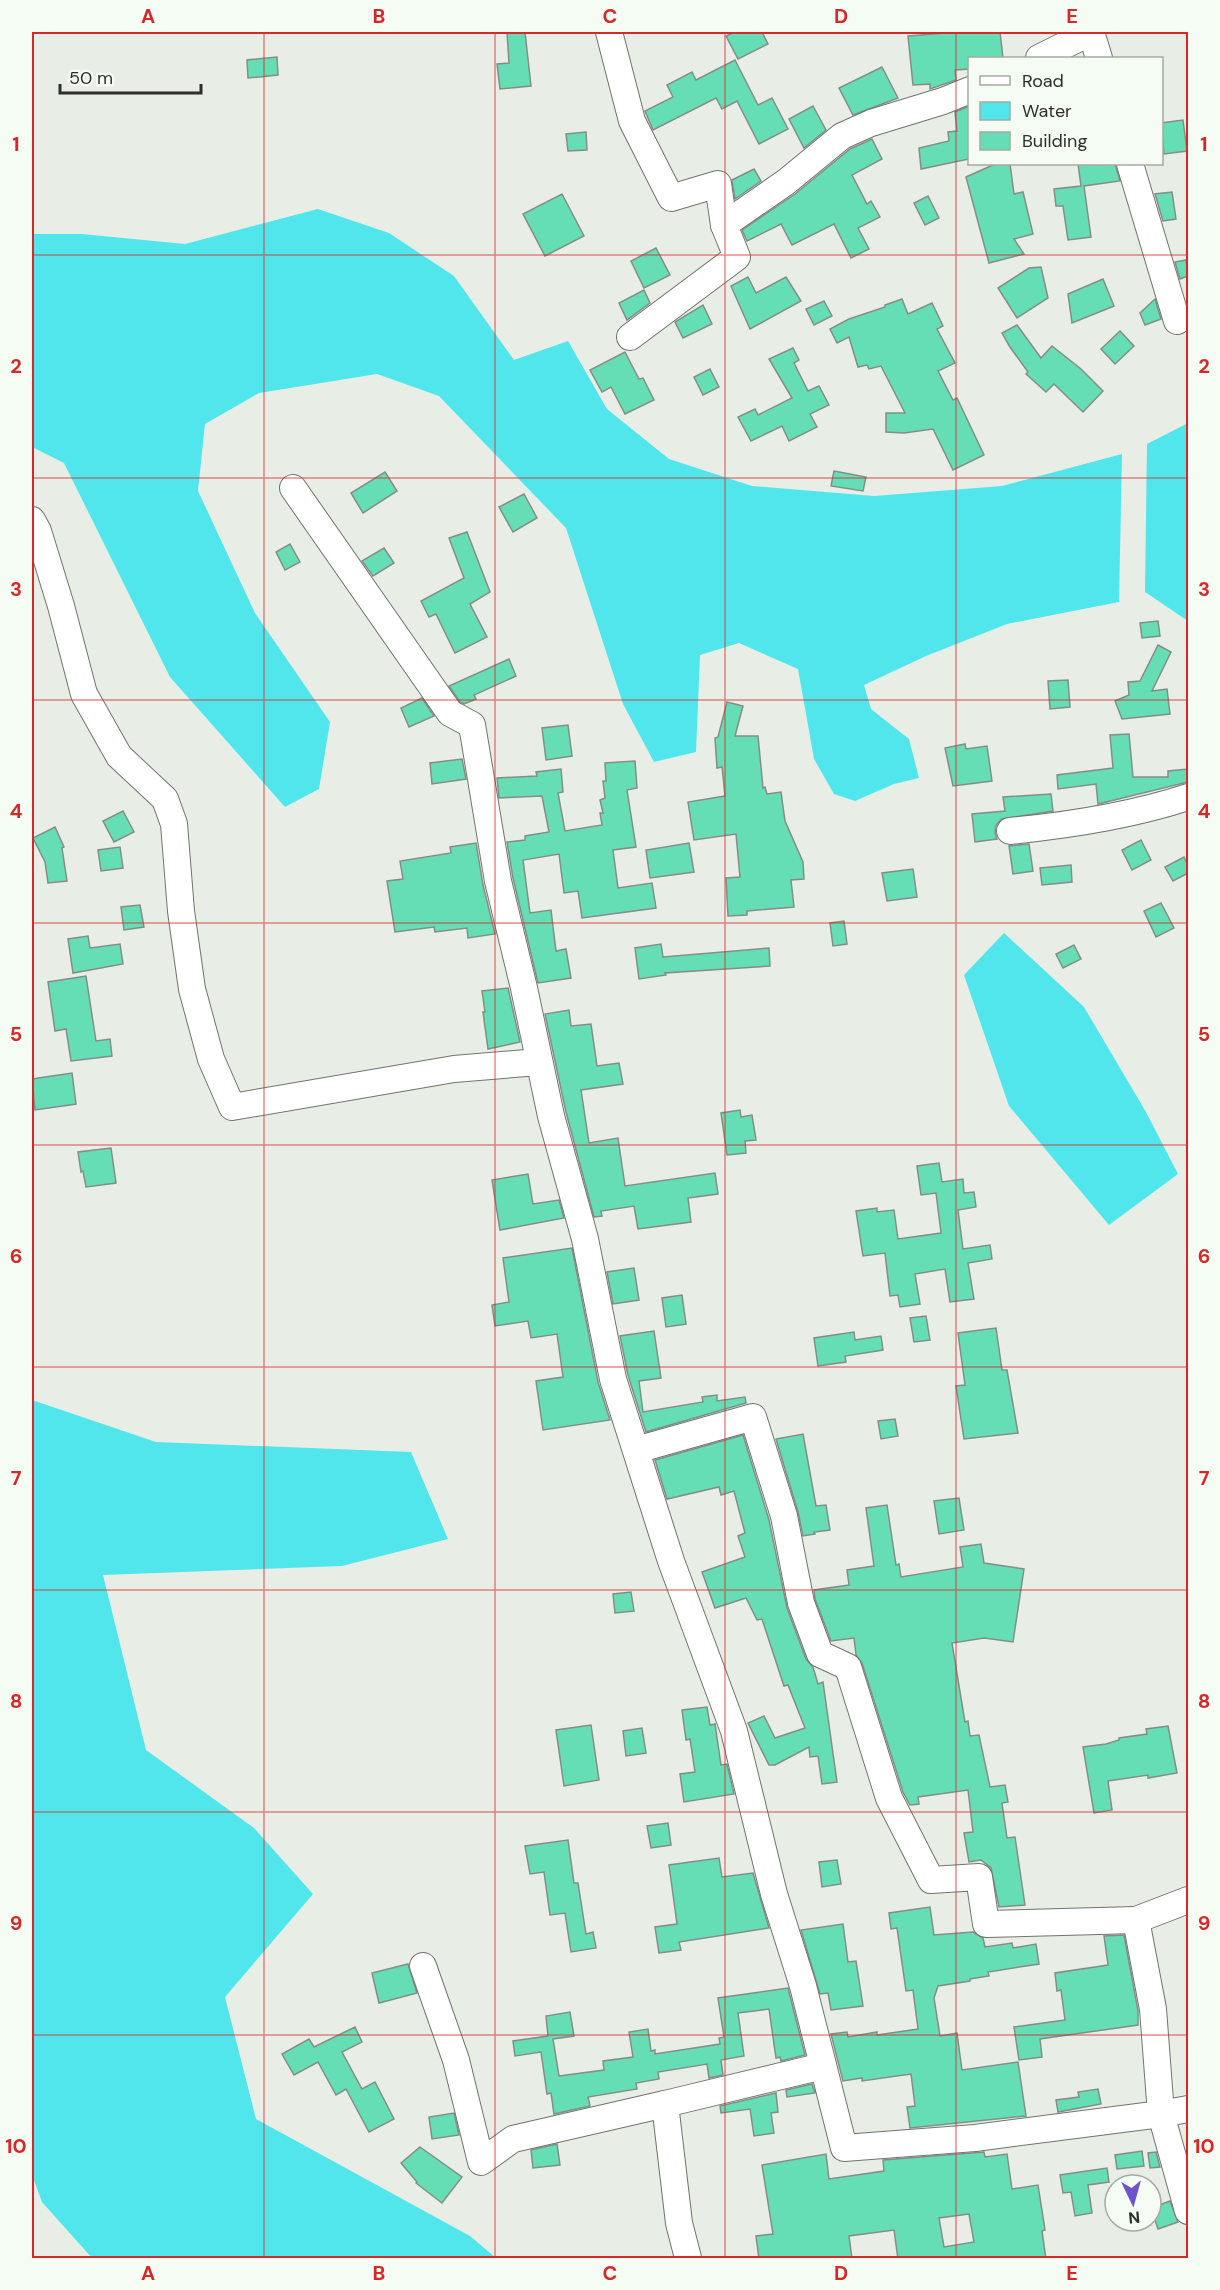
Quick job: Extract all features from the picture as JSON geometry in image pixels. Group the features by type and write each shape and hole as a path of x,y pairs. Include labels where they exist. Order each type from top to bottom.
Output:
{"street":[{"path":"609,32 632,121 671,198 718,184 724,225 737,257 630,337"},
{"path":"1041,57 1091,32 1099,57"},
{"path":"724,225 786,182 842,135 968,90"},
{"path":"1130,165 1177,321"},
{"path":"293,488 450,713 472,725 498,881 551,1116 585,1239 613,1379 671,1561 734,1731 774,1894 803,1986 844,2148 975,2138 1188,2109"},
{"path":"32,520 38,531 61,606 84,694 119,756 165,800 174,824 181,911 192,989 211,1059 231,1107 454,1069 539,1062"},
{"path":"1010,831 1063,826 1148,810 1188,798"},
{"path":"636,1450 753,1417 784,1516 801,1603 820,1654 848,1667 889,1798 932,1880 979,1877 986,1924 1136,1920 1188,1900"},
{"path":"1136,1920 1153,2008 1161,2114 1188,2211"},
{"path":"423,1966 456,2060 481,2162 513,2139 823,2066"},
{"path":"665,2104 679,2223 688,2259"}],"water":[{"path":"318,209 389,233 454,276 514,360 568,341 607,409 669,459 752,486 874,496 1002,486 1122,454 1119,602 1007,624 926,656 864,685 871,709 909,739 919,778 894,784 855,801 834,794 814,759 798,669 739,643 700,655 696,752 654,762 623,704 566,528 439,396 377,374 259,393 205,424 198,491 255,613 330,722 319,789 285,807 170,677 64,463 32,447 32,234 82,234 185,244"},
{"path":"1188,423 1188,621 1145,592 1147,444"},
{"path":"1004,933 1084,1007 1146,1112 1178,1174 1109,1225 1009,1106 964,975"},
{"path":"32,1400 156,1442 411,1452 448,1539 342,1566 103,1575 146,1750 254,1828 313,1894 225,1997 256,2119 470,2236 496,2258 92,2258 42,2202 32,2175"}],"building":[{"path":"507,32 525,32 531,86 500,89 497,64 509,63"},
{"path":"735,32 762,32 768,44 738,59 726,36"},
{"path":"958,32 1000,32 1003,57 968,57 968,69 955,70 956,80 930,89 930,84 913,85 908,36"},
{"path":"277,57 278,75 248,78 247,60"},
{"path":"735,60 758,105 772,98 788,129 759,144 737,101 722,109 716,98 653,130 645,111 673,97 667,85 692,72 696,80"},
{"path":"882,67 898,98 853,115 839,88"},
{"path":"813,106 826,130 804,148 789,119"},
{"path":"968,106 968,159 921,169 919,148 949,141 948,132 957,131 955,112"},
{"path":"1183,120 1187,151 1164,154 1163,123"},
{"path":"586,132 587,150 568,151 566,134"},
{"path":"872,139 882,159 852,175 867,204 871,201 880,217 858,228 869,249 851,258 834,224 792,245 781,224 747,241 742,230 795,194 850,149"},
{"path":"993,165 1010,165 1014,194 1023,192 1033,234 1014,239 1024,254 989,263 966,177"},
{"path":"1078,165 1115,165 1120,181 1084,186 1091,237 1068,240 1063,206 1056,206 1054,189 1081,186"},
{"path":"754,169 761,181 735,199 732,180"},
{"path":"1172,192 1176,219 1163,221 1155,194"},
{"path":"562,194 584,236 545,256 523,214"},
{"path":"928,196 939,218 925,225 914,203"},
{"path":"656,248 670,275 644,288 631,261"},
{"path":"1186,260 1188,276 1180,279 1175,262"},
{"path":"1041,267 1048,298 1017,318 998,288 1029,268"},
{"path":"748,277 756,293 786,277 801,301 750,329 731,286"},
{"path":"1103,279 1114,306 1072,323 1068,294"},
{"path":"644,290 650,303 627,320 619,303"},
{"path":"902,299 908,314 932,303 943,326 937,329 955,363 938,371 953,400 957,398 984,455 953,470 933,429 904,433 886,432 886,413 905,413 881,366 869,369 867,365 858,367 849,337 837,343 830,329 849,319"},
{"path":"1155,299 1161,319 1145,325 1140,313"},
{"path":"824,301 832,316 814,325 806,309"},
{"path":"703,305 712,324 683,338 675,322"},
{"path":"1017,325 1041,358 1052,346 1081,369 1103,391 1083,412 1054,384 1046,392 1026,374 1028,372 1002,333"},
{"path":"1120,331 1134,346 1115,364 1101,349"},
{"path":"793,348 799,360 794,363 808,391 819,386 829,405 810,414 817,427 789,441 782,426 751,441 738,417 755,409 758,415 792,398 769,359"},
{"path":"625,352 639,379 643,378 654,400 625,414 611,387 602,392 590,370"},
{"path":"710,369 719,387 703,395 694,377"},
{"path":"834,471 866,477 863,491 831,486"},
{"path":"385,472 397,491 363,513 351,493"},
{"path":"524,494 537,518 513,532 499,507"},
{"path":"467,532 490,592 470,604 487,637 455,653 436,614 429,617 421,601 464,578 449,538"},
{"path":"290,544 300,562 285,570 276,552"},
{"path":"384,548 394,563 373,576 362,561"},
{"path":"1158,621 1160,636 1142,638 1140,623"},
{"path":"1158,645 1171,652 1152,691 1167,689 1170,714 1122,719 1115,701 1129,695 1128,682 1140,681"},
{"path":"509,659 516,676 474,695 476,699 464,704 449,686"},
{"path":"1068,680 1070,707 1050,709 1048,681"},
{"path":"422,698 434,716 409,727 401,708"},
{"path":"727,702 743,706 735,736 758,736 763,788 765,787 767,794 781,792 785,821 803,862 804,879 791,880 794,907 747,911 747,915 728,916 726,878 740,877 736,834 694,840 688,802 725,796 722,767 717,768 715,738 718,737"},
{"path":"568,725 572,756 546,760 542,728"},
{"path":"1129,734 1133,777 1168,777 1168,771 1188,769 1188,782 1098,804 1096,784 1058,789 1057,775 1113,768 1110,735"},
{"path":"965,744 966,749 987,746 992,781 953,786 945,748"},
{"path":"462,759 466,779 432,784 430,763"},
{"path":"635,761 637,788 627,790 636,847 613,850 618,888 652,883 656,908 582,918 578,891 564,893 559,854 523,860 530,913 551,910 556,951 566,949 571,978 538,983 513,878 507,842 525,840 525,836 549,832 542,796 499,798 497,778 537,776 536,772 561,769 563,792 558,793 565,831 602,825 600,813 603,813 600,800 605,798 603,781 606,781 605,763"},
{"path":"1051,794 1053,811 1002,819 996,825 997,839 975,842 972,814 1005,811 1003,797"},
{"path":"123,811 134,832 114,842 103,821"},
{"path":"55,827 64,847 62,848 67,881 48,883 45,862 33,838"},
{"path":"1141,840 1151,860 1132,870 1122,850"},
{"path":"476,843 495,934 468,938 467,928 435,932 434,927 395,932 387,881 403,879 400,861 451,853 450,847"},
{"path":"689,843 694,872 650,878 646,850"},
{"path":"1029,844 1033,871 1013,874 1009,846"},
{"path":"120,847 123,868 101,871 98,850"},
{"path":"1184,857 1188,873 1173,881 1165,867"},
{"path":"1071,865 1072,882 1042,885 1040,868"},
{"path":"913,869 917,897 887,901 882,873"},
{"path":"1161,903 1174,928 1156,937 1144,911"},
{"path":"140,905 144,927 124,930 121,907"},
{"path":"844,921 847,944 833,946 830,923"},
{"path":"88,936 90,948 120,944 123,964 73,973 68,939"},
{"path":"661,944 663,957 769,948 770,966 665,973 666,975 639,979 635,948"},
{"path":"1074,945 1081,959 1063,968 1056,954"},
{"path":"86,976 96,1041 110,1039 112,1056 71,1061 66,1029 55,1031 48,982"},
{"path":"508,988 520,1042 488,1049 482,991"},
{"path":"569,1010 571,1026 591,1024 597,1066 619,1063 623,1084 581,1090 589,1143 618,1138 625,1186 715,1173 718,1194 688,1198 691,1222 638,1229 634,1206 601,1211 602,1216 594,1217 566,1112 545,1014"},
{"path":"72,1073 76,1104 35,1110 32,1079"},
{"path":"740,1110 741,1117 752,1115 756,1140 745,1141 746,1153 727,1155 721,1113"},
{"path":"111,1148 116,1183 86,1187 78,1152"},
{"path":"939,1163 942,1182 963,1179 964,1193 974,1192 976,1207 958,1210 963,1249 990,1245 992,1259 968,1263 974,1299 950,1302 945,1269 915,1274 920,1304 900,1307 898,1295 890,1296 885,1253 863,1256 856,1211 877,1208 877,1212 894,1210 898,1239 941,1233 936,1193 921,1195 917,1166"},
{"path":"528,1174 533,1204 559,1200 564,1218 500,1230 492,1180"},
{"path":"572,1248 598,1382 610,1420 543,1430 536,1381 563,1377 557,1334 531,1338 528,1321 495,1326 492,1305 509,1302 503,1258"},
{"path":"634,1268 639,1300 613,1304 607,1272"},
{"path":"682,1295 686,1324 666,1327 662,1298"},
{"path":"926,1316 930,1340 914,1342 910,1318"},
{"path":"996,1328 1002,1370 1007,1370 1018,1433 964,1439 956,1386 965,1385 958,1333"},
{"path":"654,1331 661,1378 639,1381 643,1412 703,1402 702,1397 717,1395 717,1401 745,1397 746,1403 646,1432 628,1375 620,1336"},
{"path":"854,1332 855,1340 881,1336 883,1350 845,1356 846,1362 818,1366 814,1338"},
{"path":"895,1419 898,1436 881,1439 878,1421"},
{"path":"803,1434 816,1506 826,1505 830,1530 803,1536 776,1439"},
{"path":"743,1435 769,1520 787,1608 818,1684 823,1682 837,1782 822,1784 818,1756 810,1757 809,1747 775,1765 769,1765 748,1723 764,1716 775,1738 805,1728 788,1685 784,1686 762,1619 757,1620 746,1598 715,1608 702,1572 745,1557 738,1536 745,1533 734,1491 721,1495 719,1487 667,1499 655,1460"},
{"path":"959,1498 964,1530 939,1534 934,1501"},
{"path":"887,1505 896,1565 899,1564 901,1577 963,1567 960,1547 981,1544 984,1563 1024,1569 1013,1642 984,1638 952,1643 965,1722 968,1721 970,1736 979,1735 990,1787 1005,1785 1008,1802 1002,1803 1007,1838 1015,1837 1025,1905 999,1907 991,1868 981,1860 969,1862 964,1833 973,1832 968,1790 918,1797 919,1804 910,1805 903,1792 862,1663 856,1655 854,1638 831,1641 815,1599 814,1590 849,1585 847,1570 874,1566 866,1508"},
{"path":"631,1592 634,1611 615,1613 613,1594"},
{"path":"707,1707 710,1725 715,1724 721,1765 727,1764 734,1794 684,1802 680,1774 695,1772 690,1739 686,1740 682,1710"},
{"path":"591,1725 599,1780 564,1786 556,1730"},
{"path":"1168,1726 1177,1773 1108,1781 1112,1810 1094,1813 1083,1747 1147,1734 1146,1729"},
{"path":"642,1728 646,1753 626,1756 623,1731"},
{"path":"668,1823 671,1845 651,1848 647,1826"},
{"path":"568,1840 574,1883 578,1883 586,1934 593,1932 596,1948 571,1952 565,1913 550,1915 544,1872 530,1874 525,1846"},
{"path":"719,1858 722,1877 753,1873 769,1928 679,1942 681,1950 659,1953 655,1927 677,1924 669,1865"},
{"path":"837,1860 841,1884 822,1887 819,1862"},
{"path":"930,1907 934,1935 973,1932 983,1938 985,1947 1012,1943 1013,1948 1036,1944 1039,1964 988,1972 989,1976 938,1986 934,1998 940,2036 957,2033 962,2070 1018,2062 1026,2116 910,2128 907,2107 915,2106 911,2074 862,2081 862,2078 843,2081 831,2034 847,2032 848,2037 918,2029 913,1990 906,1991 897,1928 891,1929 889,1913"},
{"path":"843,1924 848,1962 856,1961 863,2006 831,2010 828,1993 820,1994 801,1930"},
{"path":"1124,1935 1138,2011 1138,2025 1040,2039 1042,2057 1019,2060 1014,2027 1065,2020 1061,1990 1057,1991 1055,1973 1108,1965 1104,1936"},
{"path":"408,1964 417,1993 379,2003 372,1973"},
{"path":"788,1988 805,2055 781,2061 780,2057 776,2058 769,2009 738,2013 744,2056 721,2060 723,2075 709,2078 707,2064 658,2072 659,2079 636,2083 637,2089 588,2097 590,2106 554,2114 551,2093 547,2094 541,2052 515,2056 513,2041 548,2036 546,2016 570,2012 574,2036 553,2039 559,2076 604,2070 603,2061 633,2057 629,2032 648,2029 651,2051 655,2050 655,2054 720,2044 719,2038 724,2037 718,1998"},
{"path":"355,2027 362,2042 342,2052 362,2089 375,2082 394,2119 369,2132 346,2089 336,2095 318,2062 294,2075 282,2054 309,2039 314,2047"},
{"path":"812,2084 815,2093 787,2097 786,2090"},
{"path":"1098,2089 1101,2104 1058,2112 1056,2100 1079,2097 1078,2092"},
{"path":"776,2093 778,2112 771,2113 774,2133 754,2136 750,2109 721,2113 720,2106"},
{"path":"454,2113 459,2135 432,2139 429,2117"},
{"path":"557,2144 560,2165 533,2168 531,2150"},
{"path":"420,2147 462,2177 442,2203 416,2183 401,2163"},
{"path":"1142,2151 1144,2166 1117,2169 1115,2155"},
{"path":"984,2152 985,2157 1007,2154 1012,2189 1038,2185 1045,2230 1042,2231 1046,2259 898,2259 894,2230 849,2236 852,2259 759,2259 756,2236 773,2234 762,2165 826,2154 829,2179 884,2171 883,2160","holes":["969,2214 974,2242 944,2247 939,2218"]},
{"path":"1156,2152 1160,2167 1150,2168 1148,2153"},
{"path":"1107,2168 1108,2173 1103,2173 1103,2183 1088,2185 1092,2213 1075,2216 1071,2192 1063,2193 1060,2175"},
{"path":"1170,2201 1178,2222 1163,2227 1163,2204"}]}
